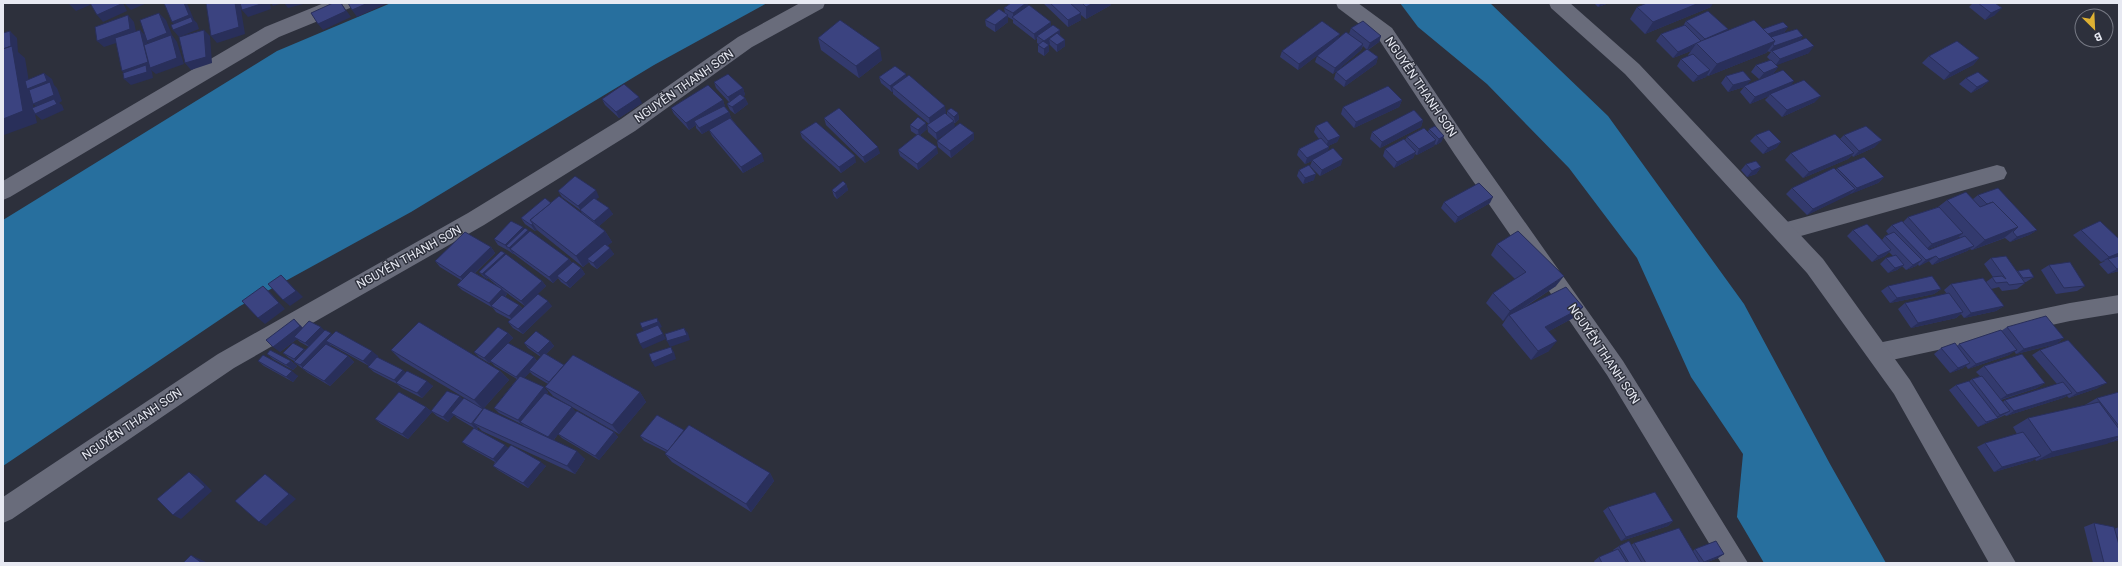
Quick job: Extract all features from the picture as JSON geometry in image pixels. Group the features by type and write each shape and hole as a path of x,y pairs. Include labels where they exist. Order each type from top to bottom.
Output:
{"street":[{"path":"3,191 272,32 343,3"},
{"name":"NGUYỄN THANH SƠN","path":"3,511 226,361 350,289 476,219 628,125 745,42 816,3"},
{"name":"NGUYỄN THANH SƠN","path":"1345,3 1385,33 1466,155 1615,368 1735,563"},
{"path":"1558,3 1632,69 1815,266 1902,387 2003,563"}],"lane":[{"path":"1783,232 1997,173"},
{"path":"1878,353 2070,312 2119,304"}],"water":[{"path":"391,3 767,3 654,65 411,212 240,306 3,466 3,220 277,51"},
{"path":"1400,3 1490,3 1608,116 1744,304 1830,464 1886,563 1764,563 1737,517 1743,454 1691,377 1637,258 1569,168 1487,84 1418,27"}],"building":[{"path":"90,3 120,3 121,4 97,15"},
{"path":"164,3 184,3 189,15 172,22"},
{"path":"206,3 235,3 239,27 211,36"},
{"path":"240,3 264,3 242,10"},
{"path":"333,3 341,3 346,11 318,24 311,13"},
{"path":"348,3 368,3 352,10"},
{"path":"1011,3 1026,3 1013,13 1004,8"},
{"path":"1050,3 1070,3 1081,13 1068,20"},
{"path":"1082,3 1093,3 1086,7"},
{"path":"1647,3 1699,3 1653,22 1637,7"},
{"path":"1978,3 1995,3 2002,8 1991,13"},
{"path":"1029,5 1051,22 1034,34 1012,17"},
{"path":"999,9 1008,15 995,25 985,20"},
{"path":"1708,11 1728,29 1705,39 1686,21"},
{"path":"159,13 167,33 147,41 140,20"},
{"path":"128,15 130,29 97,41 95,27"},
{"path":"191,17 193,22 173,30 171,25"},
{"path":"840,20 880,48 856,66 818,38"},
{"path":"1754,20 1775,41 1717,64 1696,43"},
{"path":"1322,21 1340,34 1299,64 1282,51"},
{"path":"1363,21 1381,36 1370,43 1351,28"},
{"path":"1783,22 1788,27 1768,34 1763,29"},
{"path":"1053,25 1060,30 1044,41 1037,36"},
{"path":"1685,25 1701,41 1678,52 1661,34"},
{"path":"1797,29 1803,36 1774,46 1773,44 1775,41 1771,37"},
{"path":"140,30 148,62 122,71 115,38"},
{"path":"204,30 206,57 185,63 179,37"},
{"path":"10,31 11,46 3,49 3,33"},
{"path":"1346,32 1363,44 1335,68 1317,56"},
{"path":"1057,33 1065,40 1057,45 1049,39"},
{"path":"171,35 177,58 150,68 144,45"},
{"path":"1806,38 1814,46 1780,59 1772,51"},
{"path":"1043,41 1049,45 1044,49 1038,45"},
{"path":"1957,41 1979,58 1950,73 1929,56"},
{"path":"12,46 23,111 3,119 3,49"},
{"path":"1367,49 1378,57 1346,81 1336,72"},
{"path":"1693,54 1710,70 1698,76 1681,59"},
{"path":"1771,60 1778,67 1764,73 1756,65"},
{"path":"146,65 147,72 124,79 123,73"},
{"path":"895,66 906,74 890,86 879,77"},
{"path":"1783,70 1794,81 1755,97 1744,86"},
{"path":"1743,71 1751,80 1733,85 1726,76"},
{"path":"1978,72 1989,81 1977,87 1966,78"},
{"path":"44,73 47,81 27,89 25,81"},
{"path":"728,74 743,88 728,97 714,82"},
{"path":"909,75 945,106 929,118 892,87"},
{"path":"1804,80 1821,96 1787,110 1770,94"},
{"path":"50,82 54,95 33,104 29,90"},
{"path":"624,84 639,97 616,112 602,99"},
{"path":"708,85 723,100 686,123 671,108"},
{"path":"1388,86 1402,100 1356,122 1343,107"},
{"path":"740,94 745,98 732,107 727,104"},
{"path":"54,99 57,104 35,114 32,108"},
{"path":"724,106 729,112 699,128 694,121"},
{"path":"839,108 878,147 863,157 824,118"},
{"path":"951,108 958,113 954,117 947,111"},
{"path":"1414,110 1423,120 1382,142 1372,132"},
{"path":"945,113 954,121 936,133 927,125"},
{"path":"918,117 926,123 918,130 910,125"},
{"path":"730,118 762,154 741,167 709,130"},
{"path":"1327,121 1340,136 1328,141 1316,126"},
{"path":"816,122 855,156 839,167 800,132"},
{"path":"960,123 974,133 950,151 937,141"},
{"path":"1435,126 1444,136 1439,139 1429,129"},
{"path":"1866,126 1882,140 1859,151 1844,135"},
{"path":"1424,128 1436,140 1419,149 1407,137"},
{"path":"1769,130 1781,142 1768,148 1756,135"},
{"path":"918,134 937,147 917,164 898,150"},
{"path":"1835,134 1854,153 1809,172 1791,153"},
{"path":"1321,138 1329,147 1307,158 1299,149"},
{"path":"1404,139 1416,152 1397,162 1385,149"},
{"path":"1333,148 1343,159 1322,170 1312,160"},
{"path":"1864,157 1884,177 1857,188 1837,168"},
{"path":"1756,161 1761,167 1752,171 1746,164"},
{"path":"1309,165 1316,174 1305,178 1299,170"},
{"path":"1834,168 1855,189 1813,209 1792,188"},
{"path":"575,176 596,190 578,206 558,191"},
{"path":"843,181 846,184 835,193 832,190"},
{"path":"1479,183 1493,197 1458,217 1444,202"},
{"path":"1998,188 2037,230 2017,237 2013,232 2018,227 1993,202 1987,204 1978,195"},
{"path":"1966,192 1980,207 1993,202 2018,227 1985,240 1947,200"},
{"path":"559,196 605,231 576,256 530,220"},
{"path":"545,198 551,203 530,220 533,224 531,225 521,218"},
{"path":"594,198 609,208 594,221 580,210"},
{"path":"1939,207 1963,233 1932,244 1908,217"},
{"path":"511,221 523,227 505,245 494,239"},
{"path":"1902,221 1929,250 1965,236 1974,246 1939,259 1936,256 1926,260 1892,225"},
{"path":"2100,221 2119,239 2119,253 2109,257 2081,230"},
{"path":"1867,224 1891,250 1878,256 1853,230"},
{"path":"525,228 528,230 509,248 506,246"},
{"path":"530,231 569,259 549,277 510,249"},
{"path":"1518,231 1564,276 1510,311 1493,293 1526,272 1497,244"},
{"path":"465,232 491,247 460,277 435,261"},
{"path":"1894,232 1922,260 1913,265 1885,236"},
{"path":"605,244 610,248 593,263 587,259"},
{"path":"501,251 505,253 482,274 479,272"},
{"path":"506,254 542,281 521,301 484,274"},
{"path":"1896,255 1904,265 1895,268 1886,258"},
{"path":"2006,256 2025,283 2009,285 2007,282 1996,283 1992,277 2002,276 2006,279 1991,258"},
{"path":"2119,256 2119,268 2117,269 2108,259"},
{"path":"573,262 581,268 566,283 557,276"},
{"path":"2070,262 2085,286 2064,288 2049,265"},
{"path":"2029,269 2034,277 2023,278 2018,271"},
{"path":"471,271 502,289 489,303 457,285"},
{"path":"281,275 296,291 283,300 268,284"},
{"path":"1932,276 1941,289 1897,298 1888,286"},
{"path":"1983,278 2004,306 1971,313 1951,284"},
{"path":"263,286 279,303 258,318 242,301"},
{"path":"1566,287 1583,307 1545,327 1557,341 1538,351 1509,315"},
{"path":"1949,293 1963,312 1918,323 1905,303"},
{"path":"538,294 548,301 518,329 508,322"},
{"path":"502,295 519,305 509,316 491,306"},
{"path":"2046,316 2064,338 2024,349 2007,327"},
{"path":"657,318 658,322 642,328 640,323"},
{"path":"294,319 300,326 273,347 266,340"},
{"path":"309,321 321,327 305,343 294,337"},
{"path":"419,322 500,371 474,400 391,350"},
{"path":"658,325 663,334 640,344 636,334"},
{"path":"498,327 508,333 484,358 474,352"},
{"path":"684,328 687,335 667,341 665,334"},
{"path":"325,330 331,333 300,365 294,362"},
{"path":"2001,330 2017,350 1976,364 1959,344"},
{"path":"336,331 372,351 363,361 326,341"},
{"path":"536,331 550,341 538,353 524,343"},
{"path":"2068,340 2107,383 2077,393 2040,350"},
{"path":"293,343 304,349 294,359 283,353"},
{"path":"508,343 534,357 516,377 490,361"},
{"path":"1955,343 1970,363 1958,368 1941,348"},
{"path":"326,344 348,356 324,381 302,368"},
{"path":"671,347 673,353 652,362 649,354"},
{"path":"270,350 291,361 286,365 267,354"},
{"path":"544,353 564,365 549,382 529,370"},
{"path":"2022,354 2045,383 2007,395 1984,366"},
{"path":"263,355 292,371 286,377 258,361"},
{"path":"573,355 640,392 612,425 545,387"},
{"path":"377,357 403,370 394,380 368,367"},
{"path":"407,371 427,381 417,393 396,383"},
{"path":"520,376 544,387 518,420 494,408"},
{"path":"1982,376 2010,411 2000,415 1972,379"},
{"path":"1969,381 1998,418 1986,422 1956,385"},
{"path":"2063,382 2072,393 2014,411 2005,400"},
{"path":"447,391 460,396 443,417 431,411"},
{"path":"399,392 426,407 402,434 375,419"},
{"path":"2119,392 2119,426 2097,398"},
{"path":"545,393 572,407 548,437 520,422"},
{"path":"464,398 483,409 471,424 451,413"},
{"path":"2099,402 2119,429 2119,436 2052,452 2028,418"},
{"path":"484,408 577,451 567,466 473,423"},
{"path":"577,411 614,432 595,456 558,434"},
{"path":"657,415 684,430 668,451 640,436"},
{"path":"689,425 770,473 746,504 665,454"},
{"path":"474,428 505,445 493,459 462,442"},
{"path":"2023,432 2041,456 2002,467 1985,443"},
{"path":"511,445 541,462 523,483 493,466"},
{"path":"189,472 205,487 173,515 157,499"},
{"path":"265,474 289,494 259,522 235,501"},
{"path":"1655,492 1673,521 1626,537 1608,507"},
{"path":"2094,523 2114,527 2119,545 2119,563 2104,563"},
{"path":"1679,528 1700,563 1646,563 1634,543"},
{"path":"1629,541 1642,563 1629,563 1619,546"},
{"path":"1716,541 1724,554 1704,562 1695,549"},
{"path":"1618,549 1627,563 1602,563 1599,557"},
{"path":"191,555 202,563 183,563"}]}
